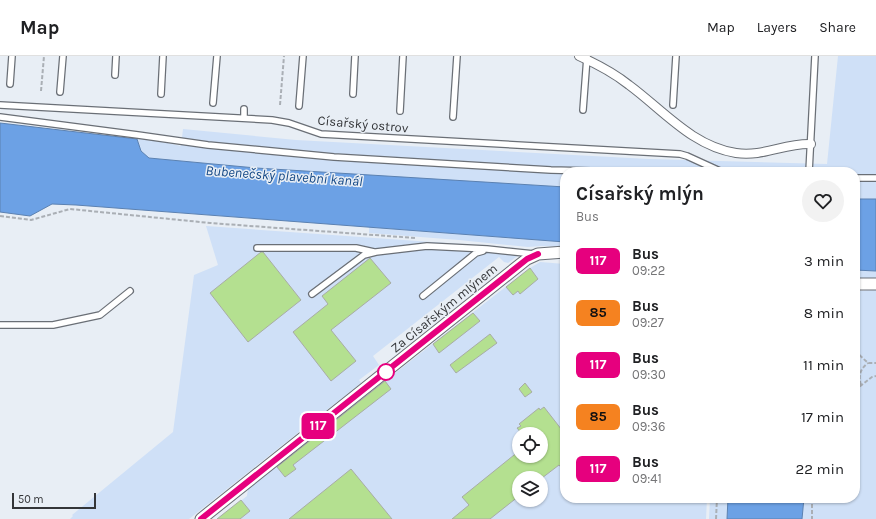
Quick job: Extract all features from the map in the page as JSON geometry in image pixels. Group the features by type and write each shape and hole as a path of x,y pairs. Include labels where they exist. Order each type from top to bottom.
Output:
{"street":[{"path":"584,57 608,70 629,85 694,136 718,148 737,153 757,154 793,145 810,144"},
{"path":"538,254 560,252"},
{"name":"Za Císařským mlýnem","path":"201,519 527,259 538,254"},
{"path":"860,284 876,284"}],"lane":[{"path":"10,84 12,56"},
{"path":"60,92 63,56"},
{"path":"115,75 116,56"},
{"path":"161,94 163,56"},
{"path":"214,102 217,56"},
{"path":"299,106 302,56"},
{"path":"353,94 355,56"},
{"path":"400,111 403,56"},
{"path":"453,117 457,56"},
{"path":"673,105 676,56"},
{"path":"809,167 815,56"},
{"path":"583,110 584,57"},
{"name":"Císařský ostrov","path":"0,105 116,110 272,120 289,123 321,134 680,154 711,167"},
{"path":"244,109 244,118"},
{"path":"0,117 138,135 208,146 560,170"},
{"path":"860,178 876,178"},
{"path":"312,294 364,255 376,252 427,246 487,249 538,254"},
{"path":"257,248 356,248 376,252"},
{"path":"423,296 476,253 487,249"},
{"path":"0,325 53,325 100,315 130,290"}],"path":[{"path":"41,91 44,56"},
{"path":"280,105 284,56"},
{"path":"0,216 31,220 70,209 210,223 421,239"},
{"path":"860,356 868,364"},
{"path":"860,373 863,367 868,364 876,363"},
{"path":"860,382 861,385 872,377 876,376"},
{"path":"716,519 717,503"},
{"path":"812,503 812,519"}],"shaded area":[{"path":"838,56 876,56 876,199 860,199 860,167 560,167 560,187 256,168 149,158 141,151 137,139 138,137 141,137 181,146 183,129 296,140 649,159 827,164"},
{"path":"206,226 516,248 520,254 508,263 504,262 499,257 373,356 379,365 359,380 361,383 189,519 70,519 73,516 72,515 173,432 194,275 218,265"},
{"path":"369,227 560,242 560,247 528,247 369,233"},
{"path":"540,262 560,264 560,503 707,503 706,519 217,519 247,496 248,488 530,268"},
{"path":"860,270 876,271 876,279 860,279"},
{"path":"876,290 876,519 802,519 804,503 860,503 860,291"},
{"path":"710,503 728,503 727,519 709,519"}],"water":[{"name":"Bubenečský plavební kanál","path":"0,123 137,139 141,151 149,158 256,168 560,187 560,242 76,205 52,204 30,216 0,212"},
{"path":"860,199 876,199 876,271 860,270"},
{"path":"728,503 804,503 802,519 727,519"}],"building":[{"path":"261,252 263,252 301,300 248,342 210,293"},
{"path":"370,258 391,283 331,330 356,361 331,381 293,332 328,304 322,296"},
{"path":"530,268 538,279 520,294 518,291 513,295 506,287"},
{"path":"473,313 480,321 439,353 433,344"},
{"path":"490,334 497,343 456,373 450,365"},
{"path":"385,381 391,389 293,465 296,469 285,477 277,467"},
{"path":"525,383 532,392 525,397 519,389"},
{"path":"544,407 560,428 560,466 559,465 548,473 548,471 512,471 512,502 490,519 452,519 469,505 462,497 512,457 512,463 548,463 548,427 519,427 521,426 519,424 539,408 540,410"},
{"path":"351,469 392,519 289,519"},
{"path":"241,500 250,511 240,519 217,519"}],"bus line":[{"name":"117","path":"201,519 410,354 527,259 538,254"}]}
